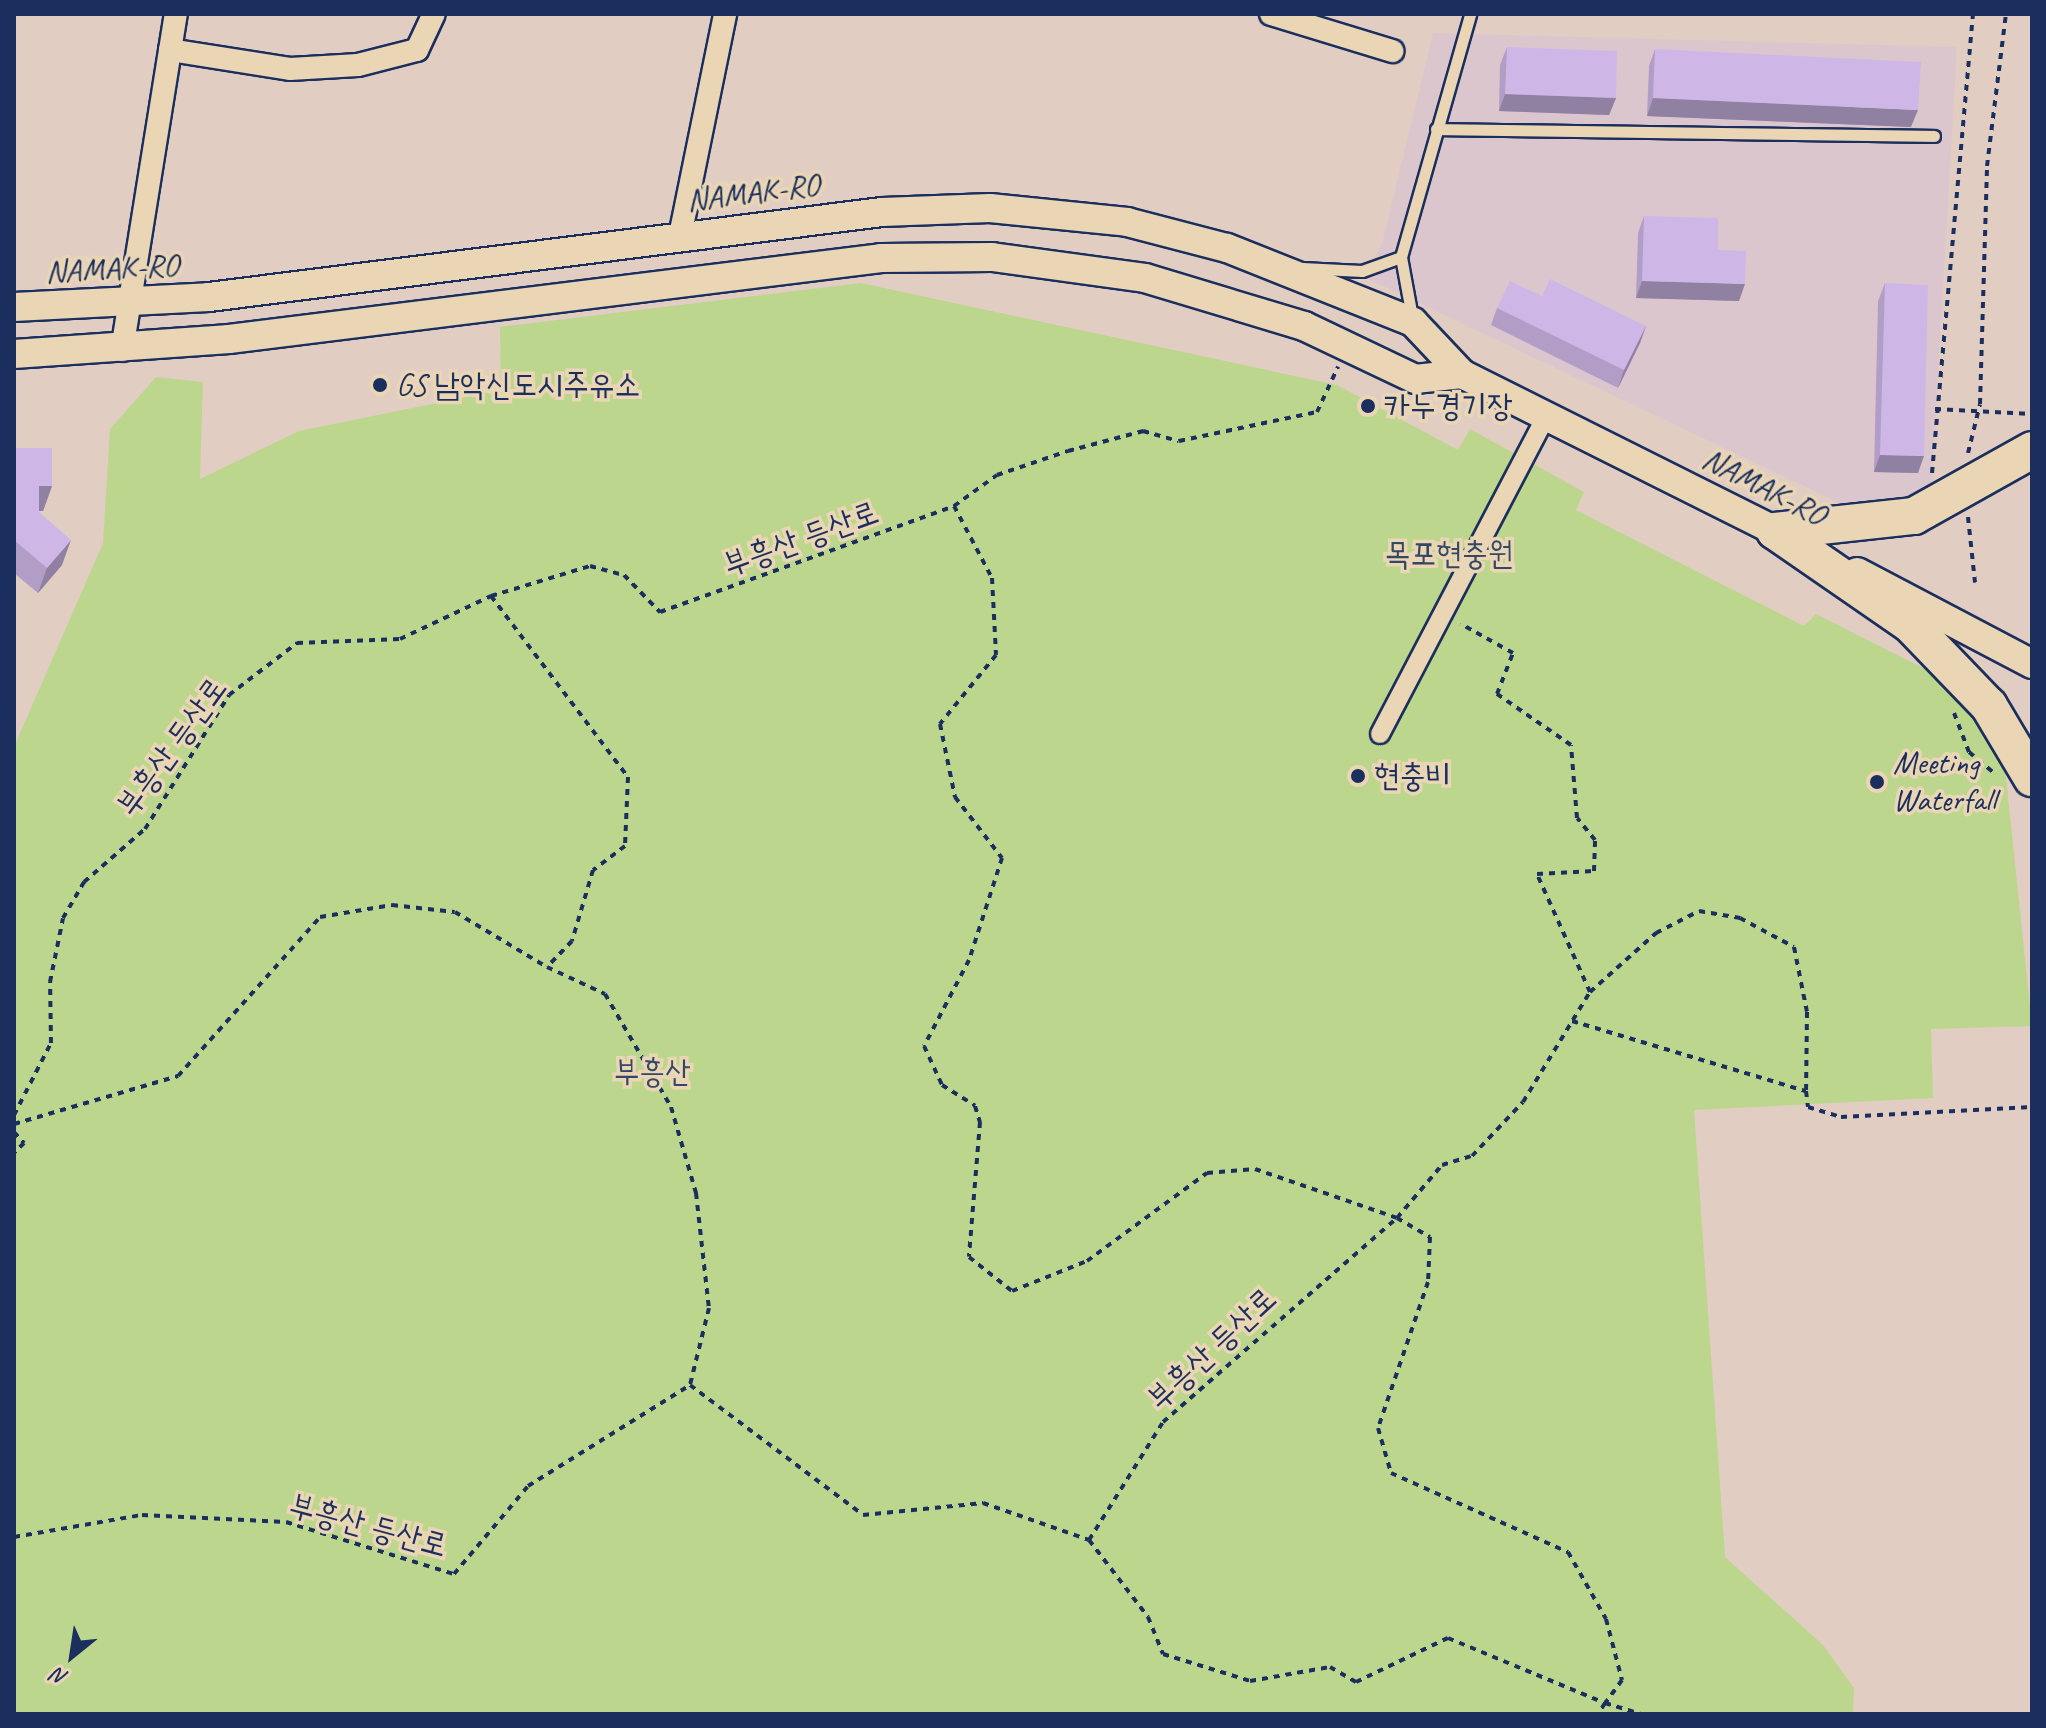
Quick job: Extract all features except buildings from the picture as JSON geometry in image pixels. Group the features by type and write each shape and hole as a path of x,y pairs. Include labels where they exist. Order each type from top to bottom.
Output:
{"main road":[{"path":"1775,531 1914,516 2032,450"},
{"path":"1775,531 1910,624 1989,706 2019,779"}],"street":[{"path":"122,350 176,14"},
{"path":"170,50 290,69 358,65 417,50 434,14"},
{"path":"680,236 725,14"},
{"path":"1271,14 1392,51"},
{"name":"NAMAK-RO","path":"14,307 131,304 882,212 990,208 1127,222 1279,267 1413,322 1462,374 1547,414 2032,664"},
{"path":"14,354 122,350 934,256 1036,260 1145,278 1252,308 1415,379 1462,374"},
{"path":"1380,734 1547,414"}],"lane":[{"path":"1413,322 1401,257 1470,14"},
{"path":"1436,129 1934,136"},
{"path":"1279,267 1362,271 1401,257"}],"path":[{"path":"1932,473 1935,409 1973,14"},
{"path":"1961,462 1980,404 1987,166 2006,14"},
{"name":"부흥산 등산로","path":"14,1115 51,1043 50,982 63,918 84,882 145,829 229,695 297,643 400,639 491,596 590,566 624,575 660,612 954,506 997,475 1143,431 1179,441 1317,412 1347,347"},
{"path":"1935,409 2032,414"},
{"path":"954,506 992,578 996,655 940,724 955,797 1002,858 969,960 924,1046 942,1085 975,1106 980,1122 969,1257 1012,1291 1087,1261 1207,1173 1255,1169 1397,1218 1430,1237 1428,1282 1378,1428 1391,1473 1568,1552 1606,1619 1622,1680 1598,1714"},
{"path":"1965,512 1976,545 1975,583"},
{"path":"491,596 628,777 625,846 593,870 572,941 547,967"},
{"path":"1442,613 1513,653 1497,694 1571,745 1577,818 1595,840 1594,871 1537,874 1590,992"},
{"path":"1950,702 1969,752 2019,779"},
{"path":"14,1124 178,1076 320,917 392,905 455,912 547,967 605,994 671,1107 696,1193 709,1308 690,1385 863,1515 983,1503 1089,1540 1148,1617 1163,1654 1250,1681 1330,1667 1356,1682 1448,1638 1605,1703 1641,1714"},
{"name":"부흥산 등산로","path":"1089,1540 1163,1422 1397,1218 1442,1165 1472,1156 1523,1102 1590,992 1656,933 1699,911 1740,918 1794,947 1807,1012 1806,1091"},
{"path":"1572,1021 1806,1091 1808,1107 1841,1117 2032,1107"},
{"path":"14,1132 24,1143 14,1153"},
{"name":"부흥산 등산로","path":"14,1537 142,1515 286,1522 454,1574 528,1486 690,1385"}],"shaded area":[{"path":"1433,33 1957,47 1931,495 1846,506 1364,277 1382,244"}],"green space":[{"name":"부흥산","path":"861,283 1337,385 1458,450 1470,429 1584,492 1576,510 1804,626 1816,614 1925,669 1975,717 2005,768 2032,1026 1931,1029 1933,1098 1694,1110 1725,1557 1823,1645 1854,1688 1853,1714 14,1714 14,747 103,543 110,429 156,377 203,382 200,479 299,431 501,390 500,327"}],"place":[{"name":"GS 남악신도시주유소","path":"380,385"},
{"name":"카누경기장","path":"1368,406"},
{"name":"현충비","path":"1358,776"},
{"name":"Meeting Waterfall","path":"1877,782"}],"park label":[{"name":"목포현충원","path":"1449,554"}]}
